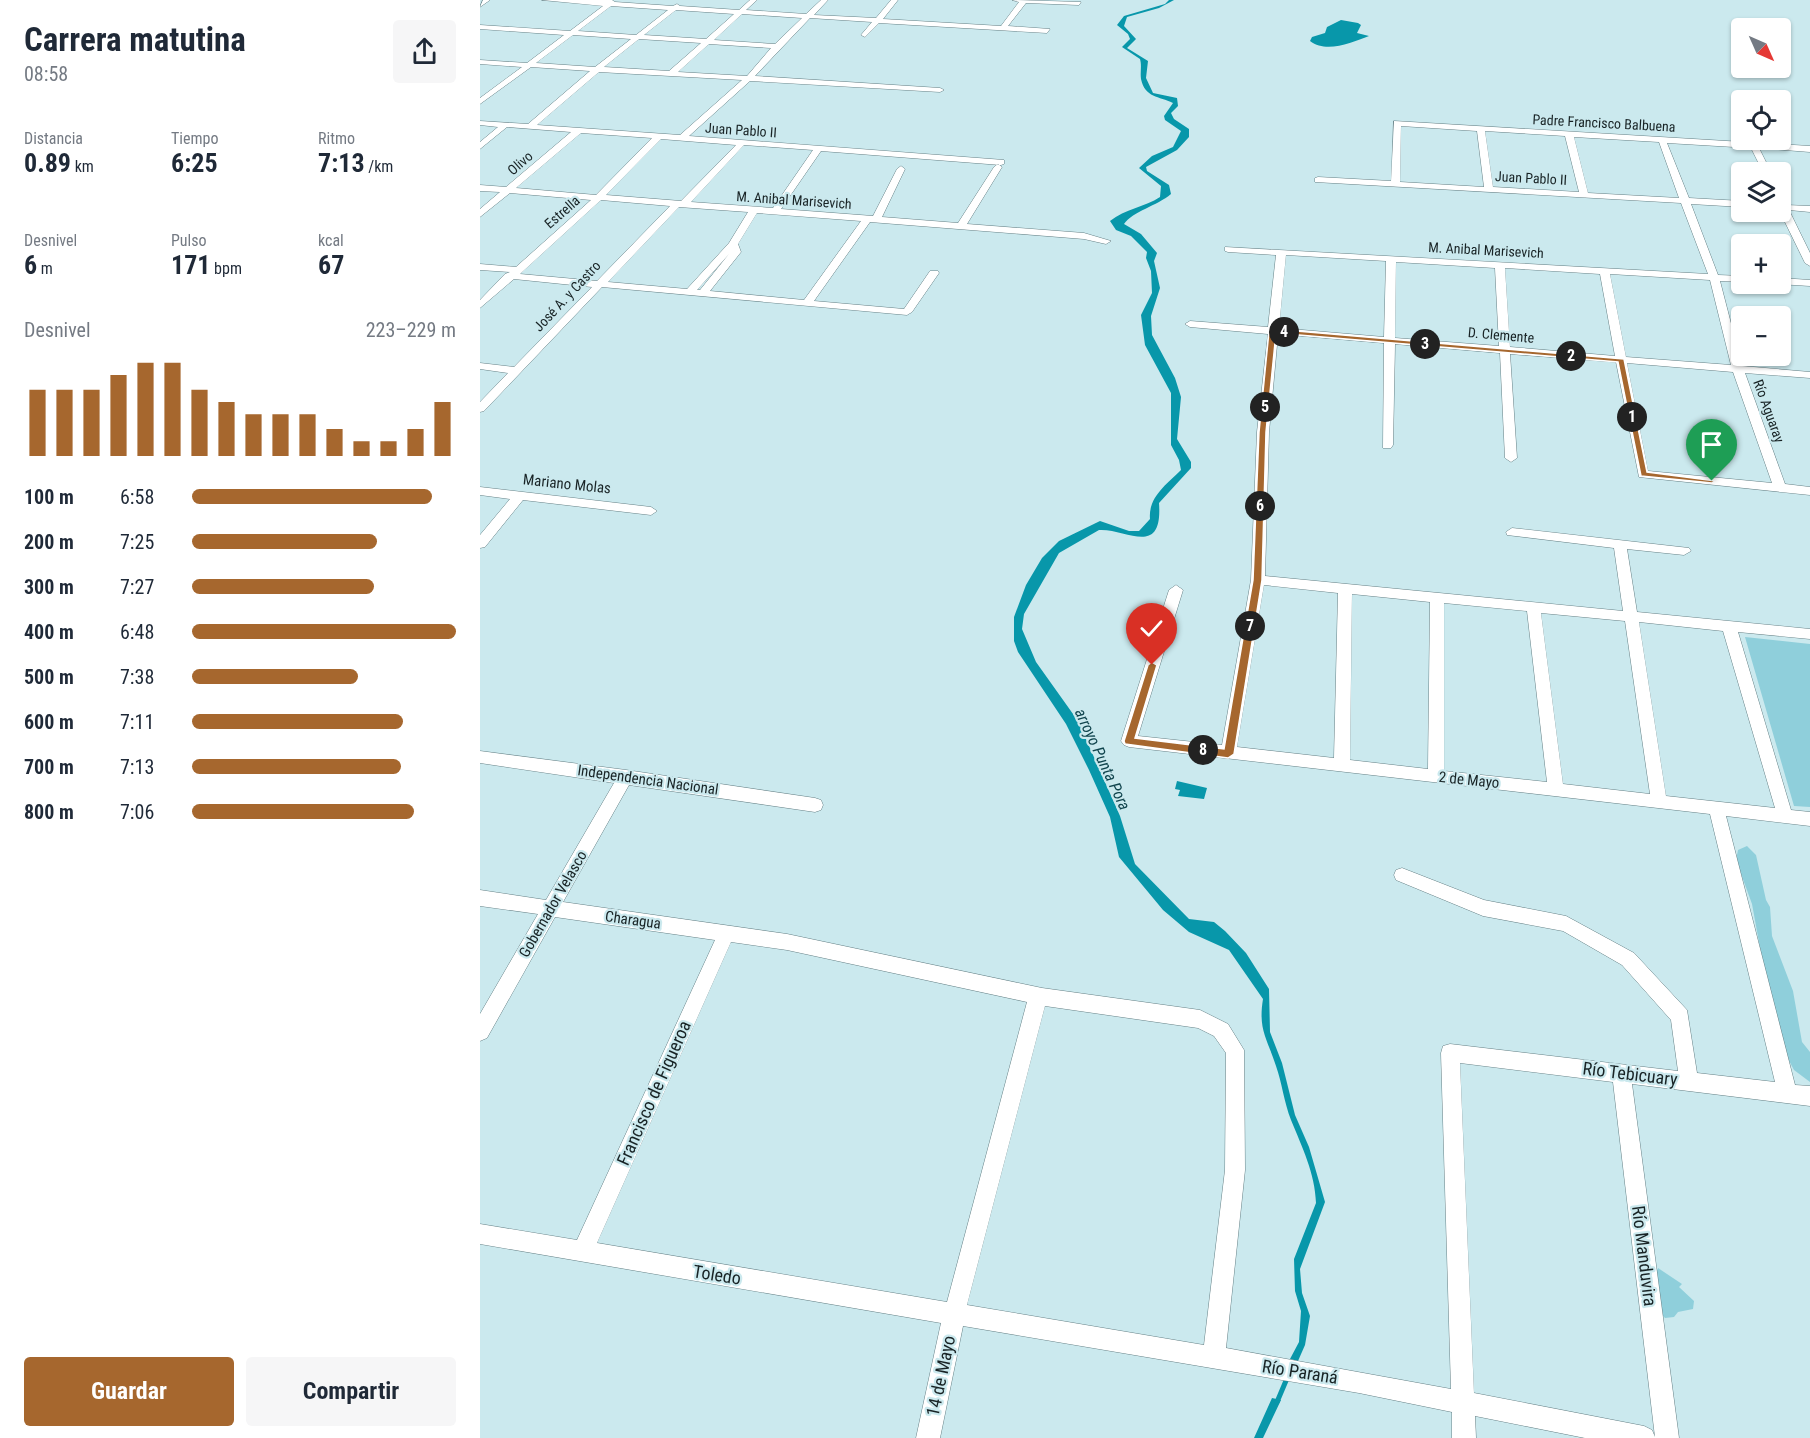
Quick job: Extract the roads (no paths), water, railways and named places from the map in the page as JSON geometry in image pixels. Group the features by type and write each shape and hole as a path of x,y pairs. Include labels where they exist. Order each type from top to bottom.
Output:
{"street":[{"path":"480,5 487,0"},
{"path":"545,0 612,2 674,8 1047,31"},
{"path":"530,127 597,69 684,0"},
{"path":"672,73 754,0"},
{"path":"681,139 750,77 777,46 825,0"},
{"path":"865,35 895,0"},
{"path":"1015,0 1079,3"},
{"path":"1003,28 1023,0"},
{"path":"480,102 612,2"},
{"path":"480,27 777,46"},
{"path":"480,63 750,77 940,90"},
{"path":"480,90 495,91"},
{"name":"Juan Pablo II","path":"480,123 999,164 961,226"},
{"name":"Padre Francisco Balbuena","path":"1395,184 1397,123 1731,144"},
{"path":"480,146 505,125"},
{"path":"1481,129 1490,189"},
{"name":"Olivo","path":"480,214 578,131"},
{"path":"1569,135 1584,194"},
{"name":"Estrella","path":"480,305 512,273 599,197 658,137"},
{"name":"Río Aguaray","path":"1662,140 1714,277 1738,370 1780,488"},
{"name":"José A. y Castro","path":"480,409 598,284 741,144"},
{"name":"Padre Francisco Balbuena","path":"1791,148 1810,149"},
{"path":"774,213 818,149"},
{"path":"807,303 871,219 901,169"},
{"name":"Juan Pablo II","path":"1318,180 1731,203"},
{"name":"M. Anibal Marisevich","path":"480,188 1084,236 1106,241"},
{"path":"1791,206 1810,209"},
{"path":"690,292 733,244 753,211"},
{"path":"1790,222 1810,263"},
{"path":"704,293 736,252 733,244"},
{"name":"M. Anibal Marisevich","path":"1228,249 1731,278"},
{"path":"1228,754 1258,580 1263,432 1281,252"},
{"path":"1387,445 1391,258"},
{"path":"1500,264 1511,458"},
{"path":"480,267 598,284 907,312 934,273"},
{"path":"1604,270 1643,474 1810,491"},
{"path":"1791,282 1810,283"},
{"name":"D. Clemente","path":"1190,324 1810,375"},
{"path":"480,366 517,371"},
{"name":"Mariano Molas","path":"480,491 651,511"},
{"path":"480,544 520,495"},
{"path":"1512,532 1684,551"},
{"path":"1620,544 1659,802"},
{"path":"1258,580 1810,634"},
{"path":"1342,766 1345,589"},
{"name":"2 de Mayo","path":"1176,590 1129,741 1810,819"},
{"path":"1436,777 1437,598"},
{"path":"1533,607 1556,790"},
{"path":"1729,626 1785,816"},
{"name":"Independencia Nacional","path":"480,757 626,776 815,805"},
{"name":"Gobernador Velasco","path":"480,1032 626,776"},
{"path":"1716,808 1787,1092"},
{"path":"1401,875 1483,908 1566,924 1628,959 1680,1016 1689,1081"},
{"name":"Charagua","path":"480,898 787,942 1044,997 1200,1018 1221,1030 1235,1050 1235,1170 1214,1358"},
{"name":"Francisco de Figueroa","path":"582,1253 726,933"},
{"name":"14 de Mayo","path":"928,1438 954,1315 1038,996 1044,997"},
{"name":"Río Tebicuary","path":"1462,1403 1450,1053 1810,1096"},
{"name":"Río Manduvira","path":"1621,1073 1667,1438"},
{"name":"Toledo","path":"480,1234 954,1315"},
{"name":"Río Paraná","path":"954,1315 1359,1382 1644,1438"},
{"path":"1462,1403 1464,1438"}],"waterway":[{"name":"arroyo Punta Pora","path":"1277,1402 1288,1376"}]}
